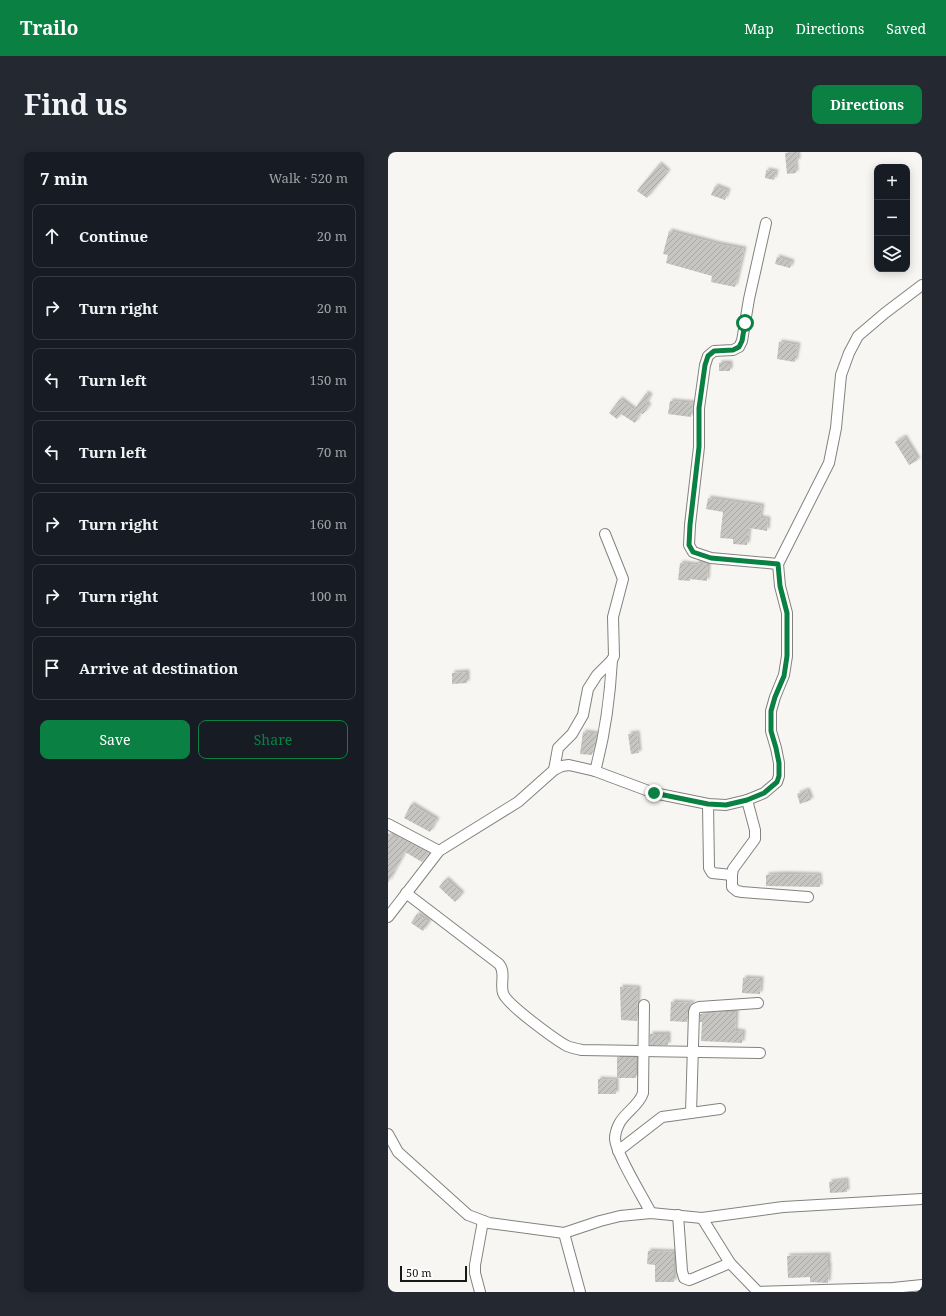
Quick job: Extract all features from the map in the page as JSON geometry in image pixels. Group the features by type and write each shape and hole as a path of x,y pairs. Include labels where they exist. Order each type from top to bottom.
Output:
{"street":[{"path":"766,223 749,299 742,341 739,347 733,350 714,351 708,356 705,365 699,408 699,447 689,545 693,552 711,558 778,564"},
{"path":"388,917 439,851 518,802 554,770 562,766 569,765 595,771 654,793 708,804 726,805 747,800 764,793 777,782 779,776 779,763 771,731 771,711 784,676 787,656 787,613 780,586 778,564 829,463 836,428 841,375 849,353 858,336 922,285"},
{"path":"595,771 601,751 611,688 612,660 615,650 613,617 623,579 606,534"},
{"path":"554,770 558,748 572,734 583,715 588,689 597,675 612,660"},
{"path":"747,800 755,830 755,839 733,870 732,887 737,892 808,897"},
{"path":"708,804 709,868 712,873 732,875"},
{"path":"388,824 439,851"},
{"path":"406,893 499,964 502,969 502,992 506,999 515,1009 567,1046 582,1050 760,1053"},
{"path":"691,1113 695,1009 699,1007 758,1002"},
{"path":"644,1005 644,1093 635,1107 621,1120 617,1128 615,1138 618,1151 651,1213"},
{"path":"618,1151 662,1117 720,1109"},
{"path":"388,1134 398,1152 468,1215 489,1224 564,1233 620,1216 651,1213 702,1218 783,1207 922,1199"},
{"path":"388,1155 398,1152"},
{"path":"678,1215 682,1271 684,1278 689,1280 730,1263"},
{"path":"702,1218 730,1263 758,1292 847,1291 922,1285"},
{"path":"480,1292 475,1273 475,1265 482,1221"},
{"path":"564,1233 580,1292"}],"building":[{"path":"797,152 798,161 795,161 796,173 787,174 785,153"},
{"path":"659,164 668,172 647,198 637,191"},
{"path":"766,170 776,172 774,180 765,178"},
{"path":"715,186 728,191 725,200 711,195"},
{"path":"669,231 718,244 744,249 735,287 711,282 712,276 666,263 668,255 663,254"},
{"path":"777,257 792,262 790,268 775,264"},
{"path":"779,342 798,345 795,362 777,359"},
{"path":"719,363 730,363 730,371 719,371"},
{"path":"646,393 650,396 646,404 649,406 643,414 640,413 635,423 621,414 617,419 609,413 620,399 634,410"},
{"path":"670,401 693,403 691,417 668,414"},
{"path":"904,437 918,460 909,465 895,442"},
{"path":"708,498 762,506 760,518 768,519 767,531 749,528 747,545 733,544 733,539 720,538 723,512 706,509"},
{"path":"680,563 696,565 696,563 708,564 707,581 690,579 690,581 678,580"},
{"path":"467,672 467,683 452,684 452,673"},
{"path":"583,732 597,734 592,755 580,754"},
{"path":"637,733 639,753 631,754 628,734"},
{"path":"807,790 811,800 800,804 797,794"},
{"path":"411,804 437,820 430,832 404,818"},
{"path":"388,833 397,839 399,837 429,853 422,862 405,852 388,883"},
{"path":"766,875 819,875 820,887 766,886"},
{"path":"446,879 462,894 455,902 439,887"},
{"path":"417,914 429,922 423,931 411,923"},
{"path":"743,978 761,979 760,994 742,993"},
{"path":"620,987 638,988 637,1021 621,1020"},
{"path":"671,1002 693,1003 688,1010 687,1022 670,1021"},
{"path":"736,1012 735,1031 743,1032 742,1043 701,1041 702,1022 700,1022 700,1014"},
{"path":"650,1034 668,1034 668,1045 650,1045"},
{"path":"617,1057 636,1057 636,1078 617,1078"},
{"path":"598,1079 616,1080 616,1094 598,1094"},
{"path":"846,1180 847,1192 830,1193 829,1182"},
{"path":"648,1251 674,1252 674,1282 655,1282 655,1265 647,1264"},
{"path":"828,1255 828,1283 810,1282 810,1277 788,1278 787,1256"}],"route":[{"path":"654,793 708,804 726,805 747,800 764,793 777,782 779,776 779,763 771,731 771,711 784,676 787,656 787,613 780,586 778,564 711,558 693,552 689,545 699,447 699,408 705,365 708,356 714,351 733,350 739,347 742,341 745,323"}]}
